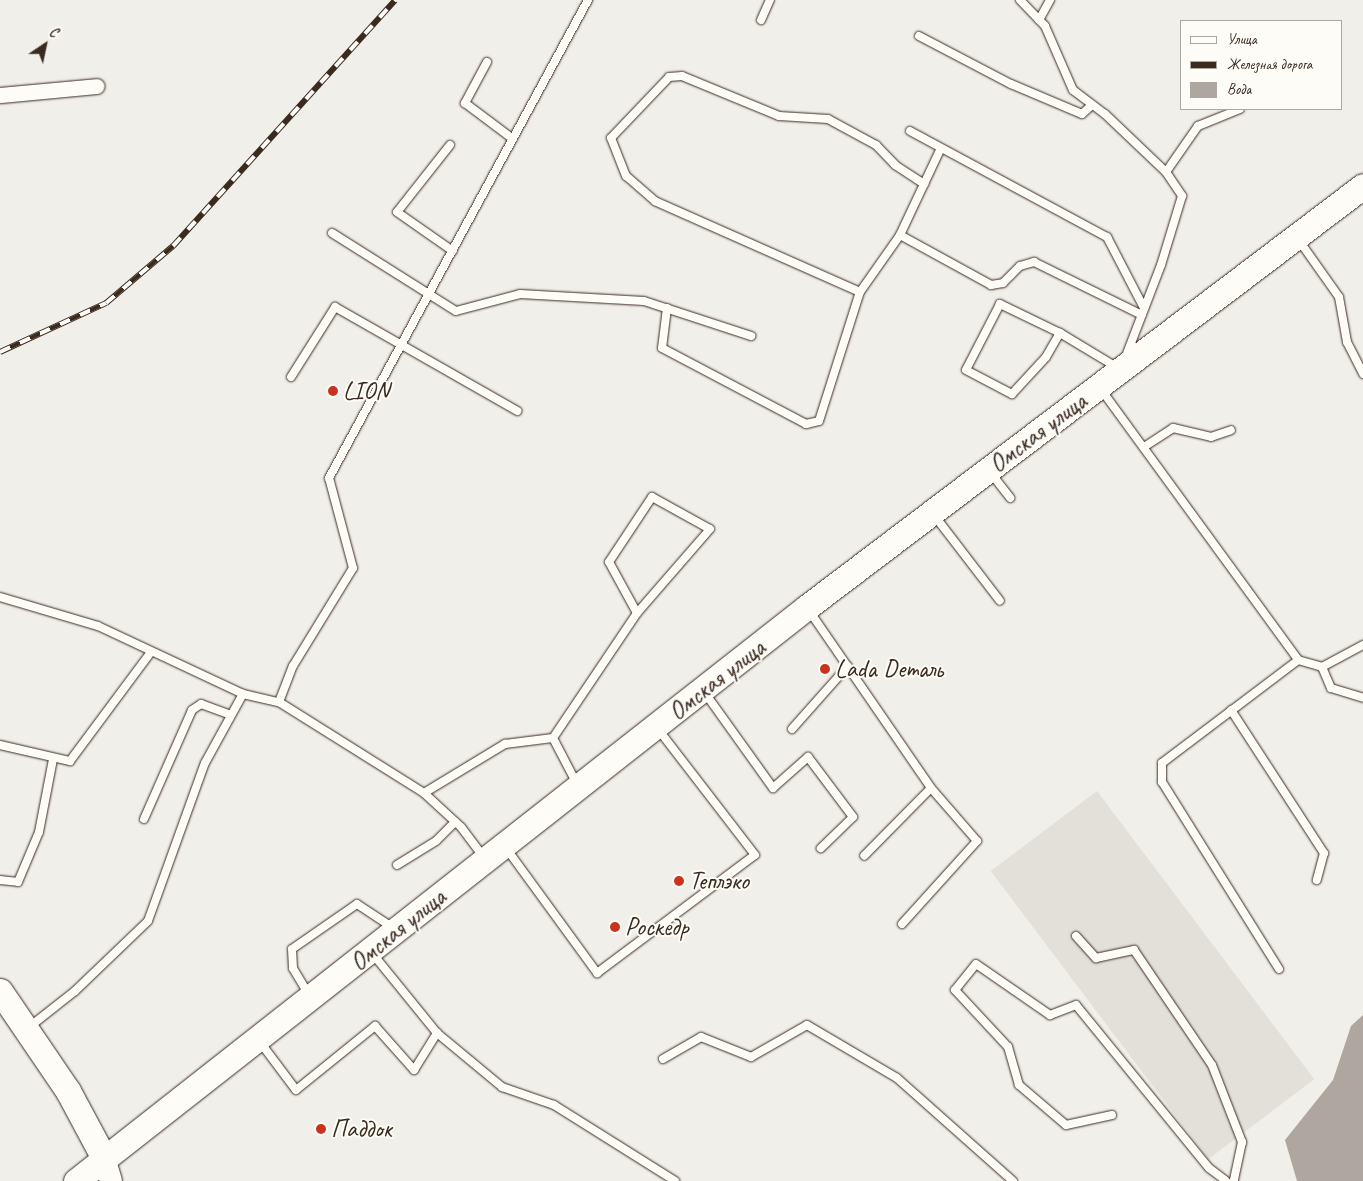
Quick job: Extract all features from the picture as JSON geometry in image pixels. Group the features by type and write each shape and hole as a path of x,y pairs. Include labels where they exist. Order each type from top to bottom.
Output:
{"main road":[{"name":"Омская улица","path":"76,1181 108,1170 259,1040 494,852 580,788 807,608 932,512 1363,186"},
{"path":"0,991 68,1091 108,1170"}],"street":[{"path":"0,95 97,86"}],"lane":[{"path":"279,702 293,666 353,568 329,478 588,0"},
{"path":"761,20 770,0"},
{"path":"1020,0 1045,26 1073,90 1166,172 1182,196 1121,370 1060,333 1000,304 966,370 1012,394 1046,358 1060,333"},
{"path":"1039,20 1050,0"},
{"path":"919,36 1011,84 1082,114 1092,105"},
{"path":"487,62 465,103 513,139"},
{"path":"860,292 655,201 626,176 611,138 669,77 682,76 779,116 828,119 876,145 895,165 924,184"},
{"path":"1166,172 1198,126 1238,110"},
{"path":"910,131 1107,237 1143,311"},
{"path":"450,144 397,212 453,251"},
{"path":"667,308 662,348 806,424 819,421 860,292 900,235 941,148"},
{"path":"332,233 456,311 520,294 644,301 751,336"},
{"path":"900,235 991,285 1003,283 1020,266 1034,262 1143,311"},
{"path":"1296,237 1339,298 1347,342 1363,374"},
{"path":"291,377 335,307 402,343 517,411"},
{"path":"1099,386 1298,660 1322,667 1363,645"},
{"path":"1144,447 1172,428 1211,437 1231,430"},
{"path":"989,470 1010,498"},
{"path":"424,793 505,744 553,738 637,613 710,529 652,497 609,562 637,613"},
{"path":"932,512 1000,601"},
{"path":"0,597 98,626 243,694 279,702 424,793 455,822 494,852 597,973 755,854 657,727"},
{"path":"807,608 932,788 977,841 902,924"},
{"path":"0,745 53,759 70,761 151,652"},
{"path":"1279,969 1162,782 1162,763 1298,660"},
{"path":"792,729 848,666"},
{"path":"1322,667 1331,688 1363,698"},
{"path":"703,691 773,788 808,757 853,817 821,848"},
{"path":"26,1030 75,991 148,921 205,763 243,694"},
{"path":"144,819 192,710 201,704 231,715"},
{"path":"1231,710 1324,853 1317,880"},
{"path":"553,738 580,788"},
{"path":"0,880 18,882 39,832 53,759"},
{"path":"864,856 932,788"},
{"path":"397,865 436,841 455,822"},
{"path":"311,999 293,968 292,949 356,904 396,930"},
{"path":"1076,936 1096,958 1134,950 1212,1065 1242,1142 1234,1181"},
{"path":"370,952 437,1033 502,1087 554,1105 675,1181"},
{"path":"1112,1115 1066,1125 1020,1085 1008,1047 955,990 976,964 1050,1015 1076,1005 1209,1168 1226,1181"},
{"path":"259,1040 296,1090 375,1026 414,1070 437,1033"},
{"path":"664,1059 701,1037 751,1057 807,1026 897,1078 1013,1181"}],"shaded area":[{"path":"1097,791 1314,1079 1208,1159 991,871"}],"water":[{"path":"1363,1015 1363,1181 1297,1181 1285,1140 1333,1080 1351,1026"}],"railway":[{"path":"0,352 106,303 173,246 395,0"}],"place":[{"name":"LION","path":"333,391"},
{"name":"Lada Dеталь","path":"825,669"},
{"name":"Теплэко","path":"679,881"},
{"name":"Роскедр","path":"615,927"},
{"name":"Паддок","path":"321,1129"}]}
